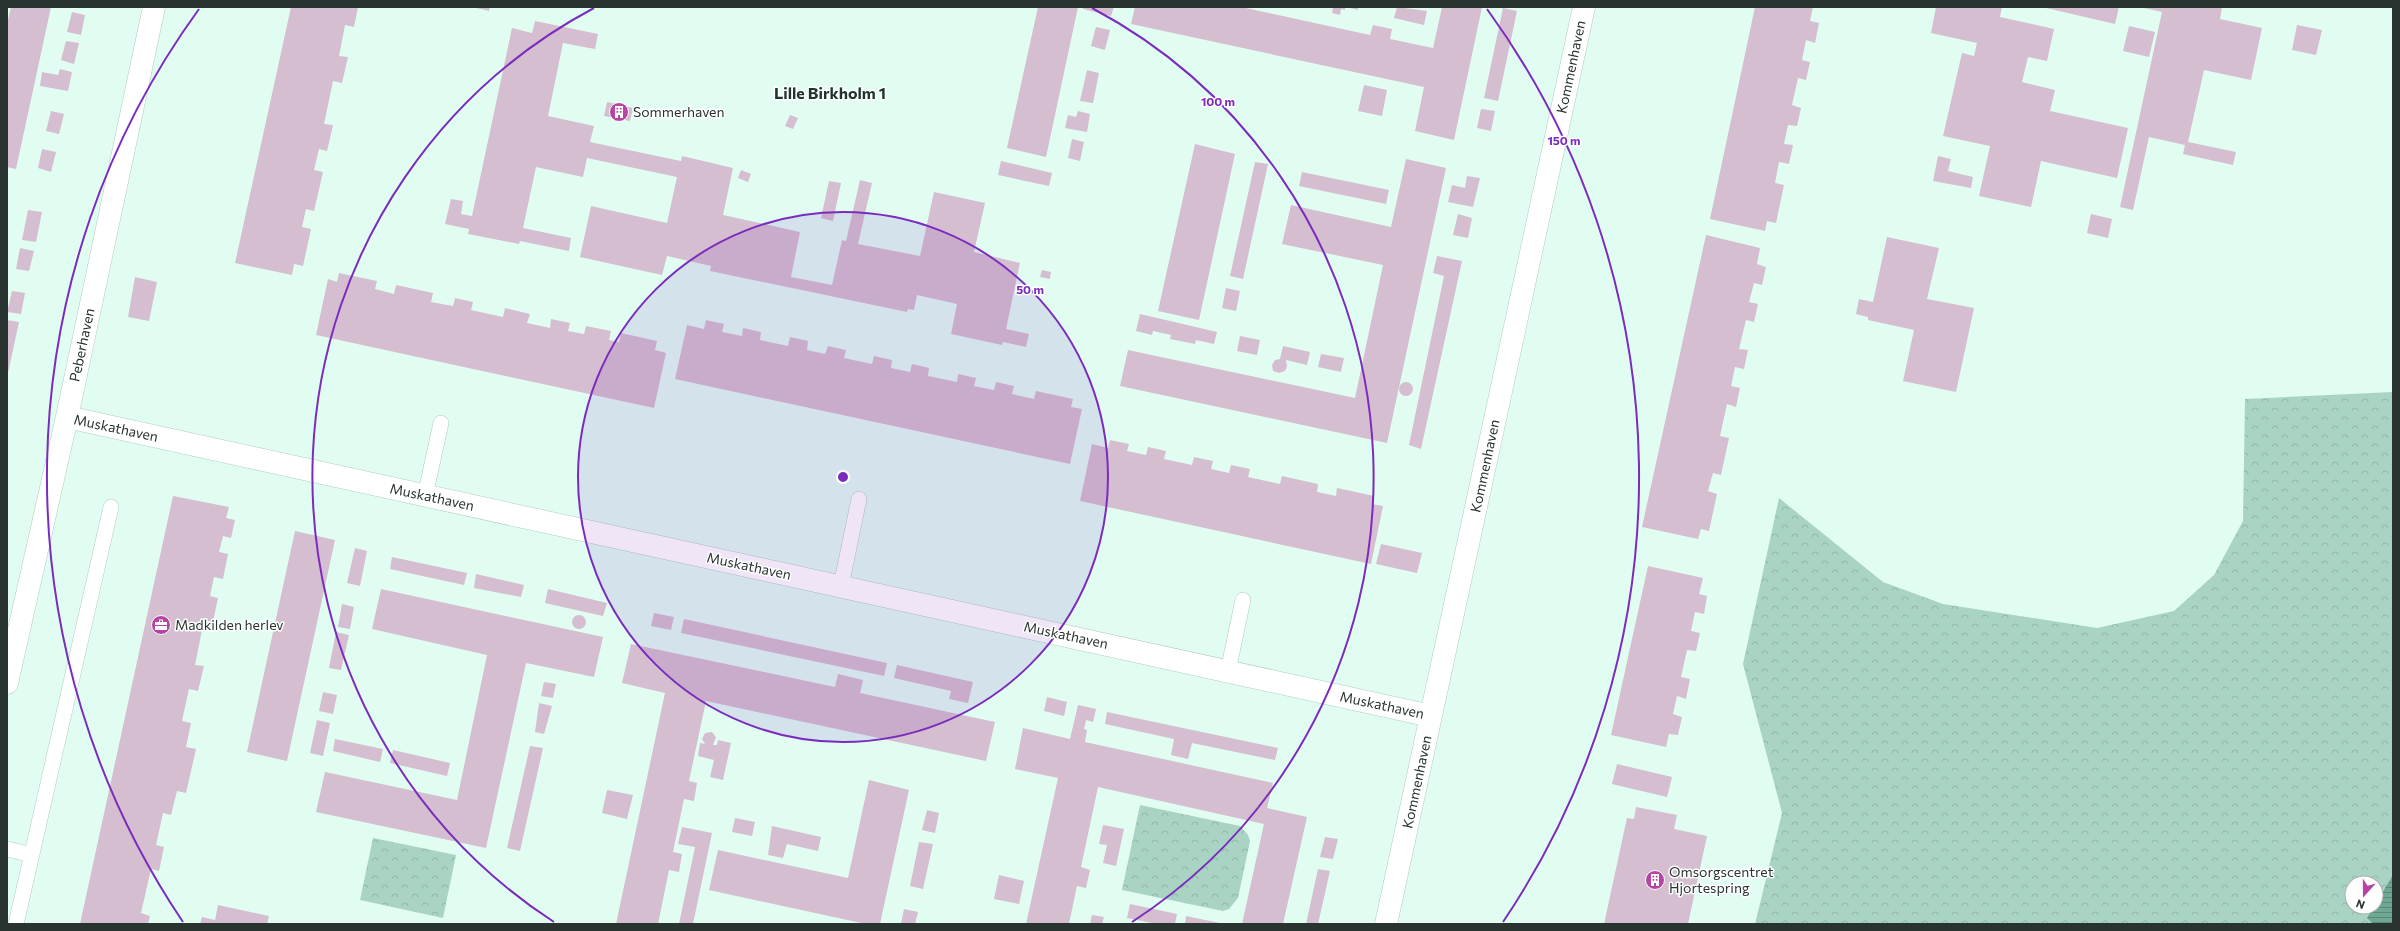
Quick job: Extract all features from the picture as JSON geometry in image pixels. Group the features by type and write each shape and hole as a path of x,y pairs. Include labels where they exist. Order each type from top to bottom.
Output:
{"street":[{"name":"Peberhaven","path":"7,683 67,417 154,7"},
{"name":"Kommenhaven","path":"1386,924 1584,7"},
{"name":"Muskathaven","path":"67,417 1431,716"}],"lane":[{"path":"425,496 440,423"},
{"path":"841,586 859,499"},
{"path":"16,924 111,507"},
{"path":"1228,671 1243,600"},
{"path":"7,849 32,854"}],"green space":[{"path":"2393,392 2393,924 1755,924 1782,813 1743,664 1779,498 1883,582 1943,604 2097,628 2174,611 2214,575 2243,521 2245,399"},
{"path":"1140,805 1240,826 1248,835 1250,841 1238,898 1229,909 1223,911 1122,890"},
{"path":"373,838 456,855 443,918 360,900"}],"shaded area":[{"path":"2393,875 2393,924 2373,924 2367,918 2369,915 2384,915 2384,890"}],"building":[{"path":"11,7 51,7 16,169 7,167 7,24"},
{"path":"291,7 358,7 354,27 345,25 339,56 348,57 342,83 333,81 324,124 333,125 327,151 319,149 314,170 323,172 314,211 306,209 302,227 311,229 303,266 294,264 292,275 235,263"},
{"path":"472,7 490,7 489,11"},
{"path":"1038,7 1078,7 1046,157 1007,148"},
{"path":"1083,7 1114,7 1111,16 1083,9"},
{"path":"1135,7 1241,7 1370,35 1373,25 1392,29 1390,39 1433,48 1442,7 1482,7 1454,140 1415,131 1424,87 1131,24"},
{"path":"1333,7 1345,7 1345,10 1341,9 1340,15 1332,13"},
{"path":"1347,7 1358,7 1358,10"},
{"path":"1397,7 1427,11 1424,25 1394,18"},
{"path":"1755,7 1813,7 1810,21 1819,23 1815,43 1806,40 1802,60 1810,62 1806,80 1798,78 1792,105 1801,108 1797,126 1788,125 1784,144 1793,145 1789,164 1779,162 1775,183 1784,185 1776,223 1767,221 1765,231 1710,219"},
{"path":"1936,7 2002,7 2000,17 2054,29 2047,61 2028,57 2022,82 2055,90 2050,111 2128,128 2117,178 2041,161 2031,207 1979,196 1990,146 1943,136 1962,53 1974,56 1977,43 1931,33"},
{"path":"2042,7 2119,7 2115,24"},
{"path":"2139,7 2222,7 2220,19 2262,28 2251,80 2204,70 2188,142 2236,152 2233,165 2183,154 2185,145 2149,137 2133,210 2120,207 2162,12"},
{"path":"1503,8 1517,11 1498,101 1484,98"},
{"path":"72,12 85,15 81,35 67,32"},
{"path":"535,21 598,34 595,49 563,43 548,116 594,126 590,142 681,161 682,156 733,168 723,215 800,232 791,277 832,285 842,240 846,241 860,180 872,183 858,244 920,256 934,192 985,203 974,252 1020,263 1006,329 1029,334 1026,347 1003,342 1002,345 951,334 957,304 917,295 914,310 908,309 907,312 710,271 711,266 667,256 662,275 580,257 591,206 667,223 677,177 587,158 583,177 536,167 523,228 571,238 569,251 520,241 519,244 468,234 469,229 445,224 451,199 463,201 461,214 472,216 512,28 532,33"},
{"path":"2297,25 2322,30 2316,55 2292,50"},
{"path":"2129,26 2155,32 2149,57 2123,51"},
{"path":"1096,27 1110,30 1105,50 1091,46"},
{"path":"66,41 79,43 74,64 61,60"},
{"path":"60,69 72,72 68,91 40,86 42,72 58,75"},
{"path":"1087,70 1099,73 1093,103 1080,101"},
{"path":"1364,85 1387,90 1382,116 1358,111"},
{"name":"Sommerhaven","path":"607,102 633,108 630,121 604,116"},
{"path":"1481,109 1495,111 1491,131 1477,128"},
{"path":"51,111 64,114 59,134 46,131"},
{"path":"1078,111 1090,114 1087,132 1065,128 1068,115 1076,117"},
{"path":"790,115 798,118 793,129 785,126"},
{"path":"1072,139 1084,142 1080,161 1068,158"},
{"path":"1195,144 1235,154 1199,320 1158,311"},
{"path":"42,149 56,152 51,172 38,168"},
{"path":"1938,156 1951,159 1948,171 1973,177 1971,188 1933,181"},
{"path":"1406,159 1446,168 1387,443 1120,386 1128,350 1355,398 1383,265 1282,244 1291,205 1391,227"},
{"path":"1001,161 1052,173 1049,186 998,175"},
{"path":"1255,162 1268,164 1243,279 1230,276"},
{"path":"741,170 751,174 748,182 738,178"},
{"path":"1302,172 1389,190 1386,204 1299,186"},
{"path":"1467,176 1480,178 1473,207 1448,202 1452,185 1465,188"},
{"path":"829,181 841,183 833,221 821,218"},
{"path":"28,210 42,212 36,242 22,240"},
{"path":"1458,214 1472,218 1468,238 1453,235"},
{"path":"2091,214 2112,219 2108,238 2087,233"},
{"path":"1706,235 1760,248 1757,264 1766,267 1762,285 1754,283 1749,302 1758,304 1754,322 1746,320 1739,349 1748,350 1744,369 1735,367 1731,386 1740,388 1736,407 1727,404 1720,436 1729,438 1721,475 1713,473 1708,491 1717,494 1709,531 1701,529 1698,539 1642,527"},
{"path":"1887,237 1939,248 1927,299 1974,308 1956,392 1903,381 1914,330 1868,320 1868,317 1856,314 1859,299 1873,302"},
{"path":"20,248 34,251 29,271 16,269"},
{"path":"1437,256 1462,261 1421,449 1409,445 1444,276 1433,273"},
{"path":"1042,270 1051,272 1050,279 1040,277"},
{"path":"339,273 377,281 375,289 394,294 396,285 433,293 431,302 453,306 455,298 473,302 471,310 503,317 505,308 530,314 527,323 550,328 551,319 570,323 568,331 584,334 586,326 611,331 609,340 619,342 621,333 657,341 655,350 666,353 654,408 316,335 328,279 337,282"},
{"path":"135,277 157,282 149,321 128,317"},
{"path":"1226,288 1240,291 1236,311 1222,308"},
{"path":"12,291 25,293 21,314 7,312"},
{"path":"1140,314 1217,332 1214,344 1196,340 1195,344 1170,339 1171,335 1153,331 1152,335 1136,331"},
{"path":"7,320 19,322 8,373 7,373"},
{"path":"706,320 724,324 722,332 742,336 743,328 761,332 760,340 788,346 790,337 808,341 807,350 825,354 828,346 846,350 844,358 872,364 874,356 892,360 891,368 910,372 912,364 929,368 928,376 957,382 958,374 976,378 974,386 994,390 996,382 1014,386 1012,394 1034,399 1036,391 1073,399 1071,407 1082,409 1070,464 675,379 687,325 704,329"},
{"path":"1240,336 1260,340 1257,355 1237,351"},
{"path":"1283,346 1310,352 1307,365 1286,360 1287,366 1285,371 1279,373 1273,371 1272,365 1275,360 1280,359"},
{"path":"1321,354 1344,358 1341,372 1318,367"},
{"path":"1406,382 1411,384 1413,389 1411,394 1406,396 1401,394 1399,389 1401,384"},
{"path":"1110,440 1129,444 1127,451 1146,455 1148,447 1166,451 1164,459 1192,465 1194,457 1213,461 1211,469 1229,473 1231,465 1250,469 1248,477 1280,484 1282,476 1318,484 1317,492 1336,496 1337,488 1374,496 1372,504 1383,506 1371,564 1080,501 1092,444 1108,448"},
{"path":"173,496 229,507 226,518 235,520 231,538 223,536 219,552 228,554 223,579 214,577 210,596 218,598 213,622 204,620 195,665 204,666 198,691 189,689 182,721 191,723 186,747 196,749 186,793 177,791 171,815 163,813 156,845 164,847 159,871 151,869 141,913 150,916 148,924 80,924"},
{"path":"295,531 335,540 287,761 247,752"},
{"path":"1381,544 1422,553 1417,573 1376,564"},
{"path":"355,548 367,551 360,586 347,583"},
{"path":"392,557 467,573 464,585 390,569"},
{"path":"1648,566 1703,578 1699,594 1707,596 1704,614 1695,612 1691,631 1700,633 1696,651 1687,650 1681,677 1690,679 1686,699 1677,696 1673,714 1682,717 1678,735 1669,734 1666,747 1611,735"},
{"path":"476,574 524,585 521,597 474,588"},
{"path":"381,589 603,637 594,677 526,663 486,848 316,812 325,772 457,800 487,655 372,629"},
{"path":"548,589 607,603 603,616 545,603"},
{"path":"342,604 354,607 350,629 338,627"},
{"path":"654,613 674,617 671,630 651,626"},
{"path":"576,615 582,615 586,619 586,625 582,629 576,629 572,625 572,619"},
{"path":"684,619 887,663 884,676 681,633"},
{"path":"336,632 349,635 341,670 329,668"},
{"path":"631,644 835,687 838,674 863,680 860,693 995,722 986,761 706,701 689,781 697,783 694,801 684,799 673,852 682,854 679,872 669,870 658,924 616,924 665,693 622,683"},
{"path":"897,665 973,682 968,703 949,699 951,691 894,678"},
{"path":"544,682 556,684 553,698 541,696"},
{"path":"323,692 337,695 333,714 319,711"},
{"path":"1047,697 1067,702 1064,716 1044,711"},
{"path":"539,703 552,706 544,734 535,732"},
{"path":"1078,705 1096,709 1093,722 1086,720 1084,729 1087,730 1085,742 1273,783 1267,808 1307,817 1283,924 1242,924 1264,824 1098,787 1081,867 1090,870 1086,888 1077,886 1069,924 1026,924 1058,778 1015,769 1023,728 1070,739"},
{"path":"1107,712 1278,748 1275,760 1192,743 1188,759 1171,755 1174,739 1105,724"},
{"path":"317,720 330,723 323,756 310,753"},
{"path":"712,732 716,737 713,745 717,745 718,740 731,743 723,780 710,777 714,760 698,756 700,743 705,744 702,739 705,733"},
{"path":"335,739 383,749 380,762 333,751"},
{"path":"530,746 543,748 520,851 507,848"},
{"path":"393,750 450,763 447,776 390,763"},
{"path":"1617,764 1672,777 1667,797 1612,784"},
{"path":"869,780 909,790 880,924 866,924 709,890 718,850 848,878"},
{"path":"607,790 633,795 627,819 602,813"},
{"name":"Omsorgscentret Hjortespring","path":"1636,807 1677,815 1674,829 1707,836 1688,924 1604,924 1627,818 1634,819"},
{"path":"927,810 939,813 935,833 922,830"},
{"path":"735,818 755,822 752,836 732,832"},
{"path":"1103,825 1124,829 1116,866 1103,863 1107,845 1099,844"},
{"path":"772,826 821,837 818,851 787,844 783,858 768,855"},
{"path":"682,827 712,833 693,924 679,924 695,847 678,844"},
{"path":"1325,837 1338,839 1333,859 1320,857"},
{"path":"919,842 933,844 923,889 910,886"},
{"path":"1318,869 1330,871 1318,924 1306,924"},
{"path":"999,875 1024,881 1019,904 994,899"},
{"path":"1130,904 1177,914 1175,924 1157,924 1127,918"},
{"path":"218,905 269,916 267,924 200,924 202,917 215,920"},
{"path":"904,909 918,912 915,924 901,924"},
{"path":"1092,915 1104,917 1102,924 1090,924"},
{"path":"1186,916 1220,923 1220,924 1185,924"}],"place":[{"name":"Sommerhaven","path":"619,112"},
{"name":"Madkilden herlev","path":"161,625"},
{"name":"Omsorgscentret Hjortespring","path":"1655,880"}],"district":[{"name":"Lille Birkholm 1","path":"830,93"}]}
